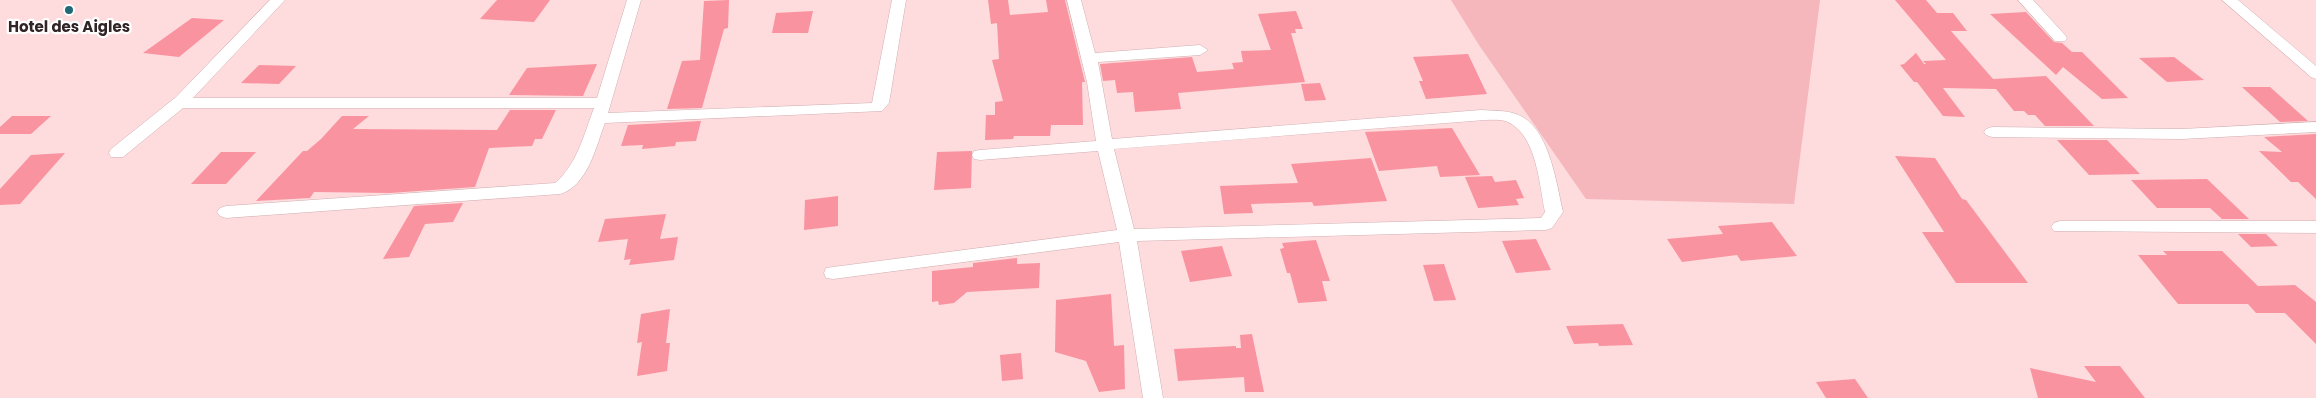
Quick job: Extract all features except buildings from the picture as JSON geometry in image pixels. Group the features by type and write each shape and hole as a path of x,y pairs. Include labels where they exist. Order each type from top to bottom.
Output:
{"street":[{"path":"117,153 139,138 181,103 278,0"},
{"path":"226,212 560,188 573,177 581,163 604,103 634,0"},
{"path":"598,118 876,108 881,103 899,0"},
{"path":"1074,0 1089,58 1105,145 1127,235 1153,398"},
{"path":"2025,0 2060,38"},
{"path":"2229,0 2316,74"},
{"path":"1089,58 1200,50"},
{"path":"181,103 604,103"},
{"path":"833,273 1127,235 1546,224 1554,212 1538,146 1512,118 1481,115 980,155"},
{"path":"1992,132 2182,134 2316,127"},
{"path":"2060,227 2316,227"}],"shaded area":[{"path":"1451,0 1820,0 1794,204 1586,199 1479,45"}],"place":[{"name":"Hotel des Aigles","path":"69,10"}]}
